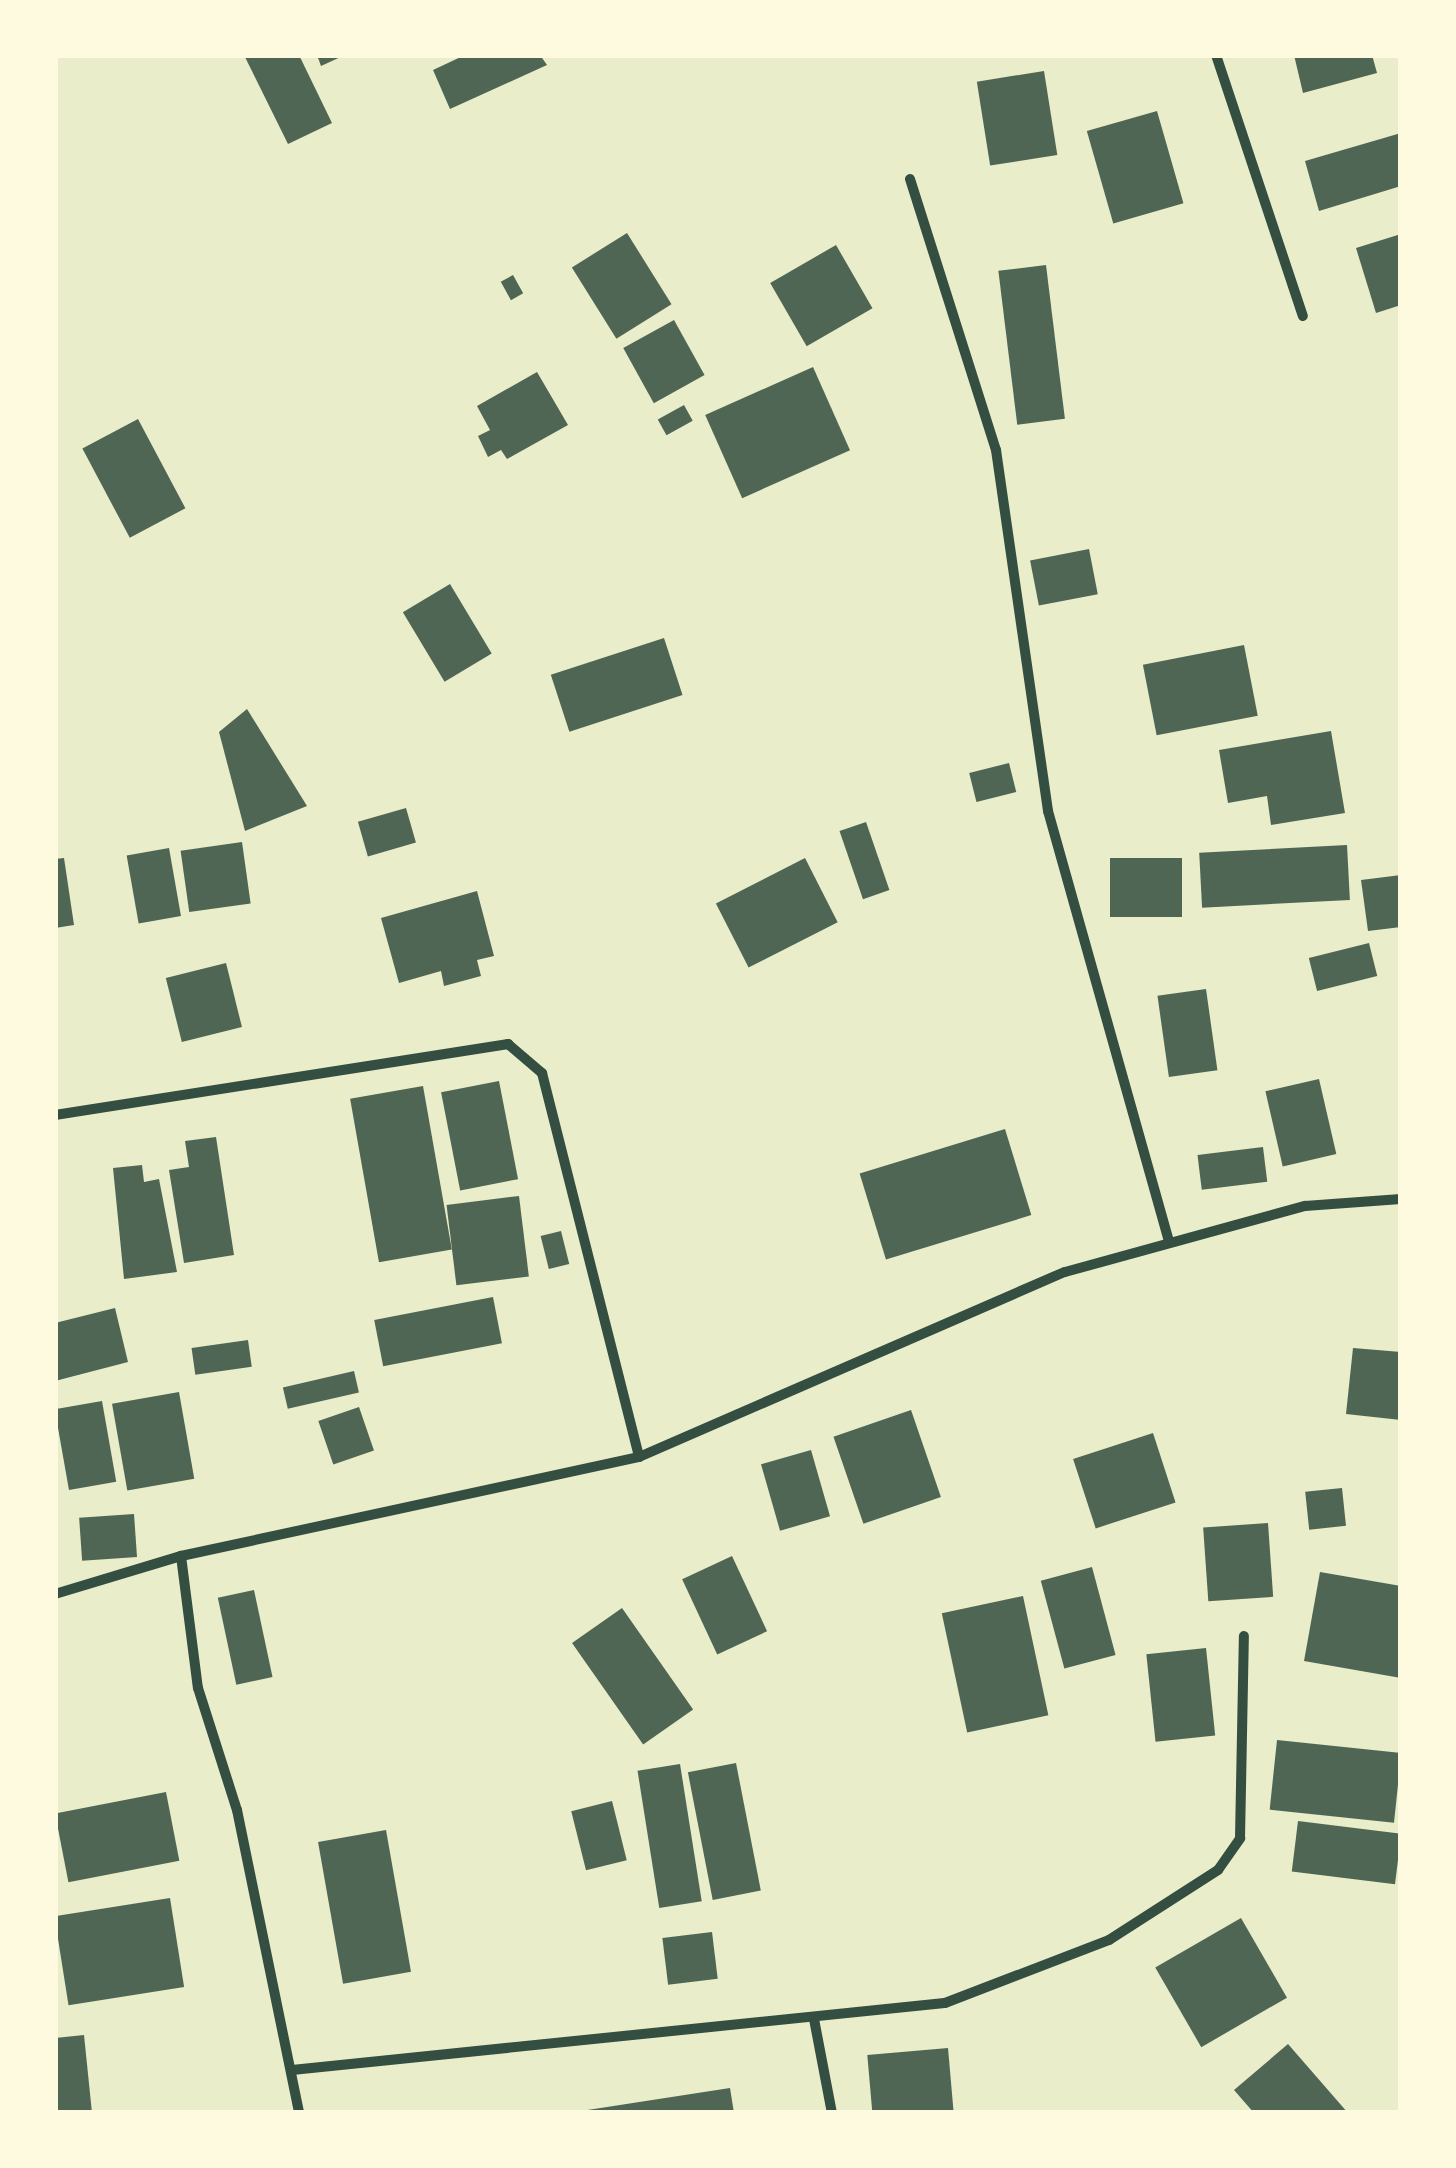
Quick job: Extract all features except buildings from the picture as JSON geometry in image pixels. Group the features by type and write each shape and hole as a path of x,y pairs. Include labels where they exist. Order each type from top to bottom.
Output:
{"street":[{"path":"1216,55 1304,316"},
{"path":"910,179 996,450 1048,812 1168,1239"},
{"path":"55,1115 508,1044 542,1073 639,1458"},
{"path":"55,1594 181,1556 639,1458 1065,1272 1168,1239 1305,1206 1401,1199"},
{"path":"181,1556 198,1688 237,1810 299,2113"},
{"path":"292,2070 945,2003 1109,1940 1218,1870 1240,1838 1244,1636"},
{"path":"814,2019 832,2113"}]}
